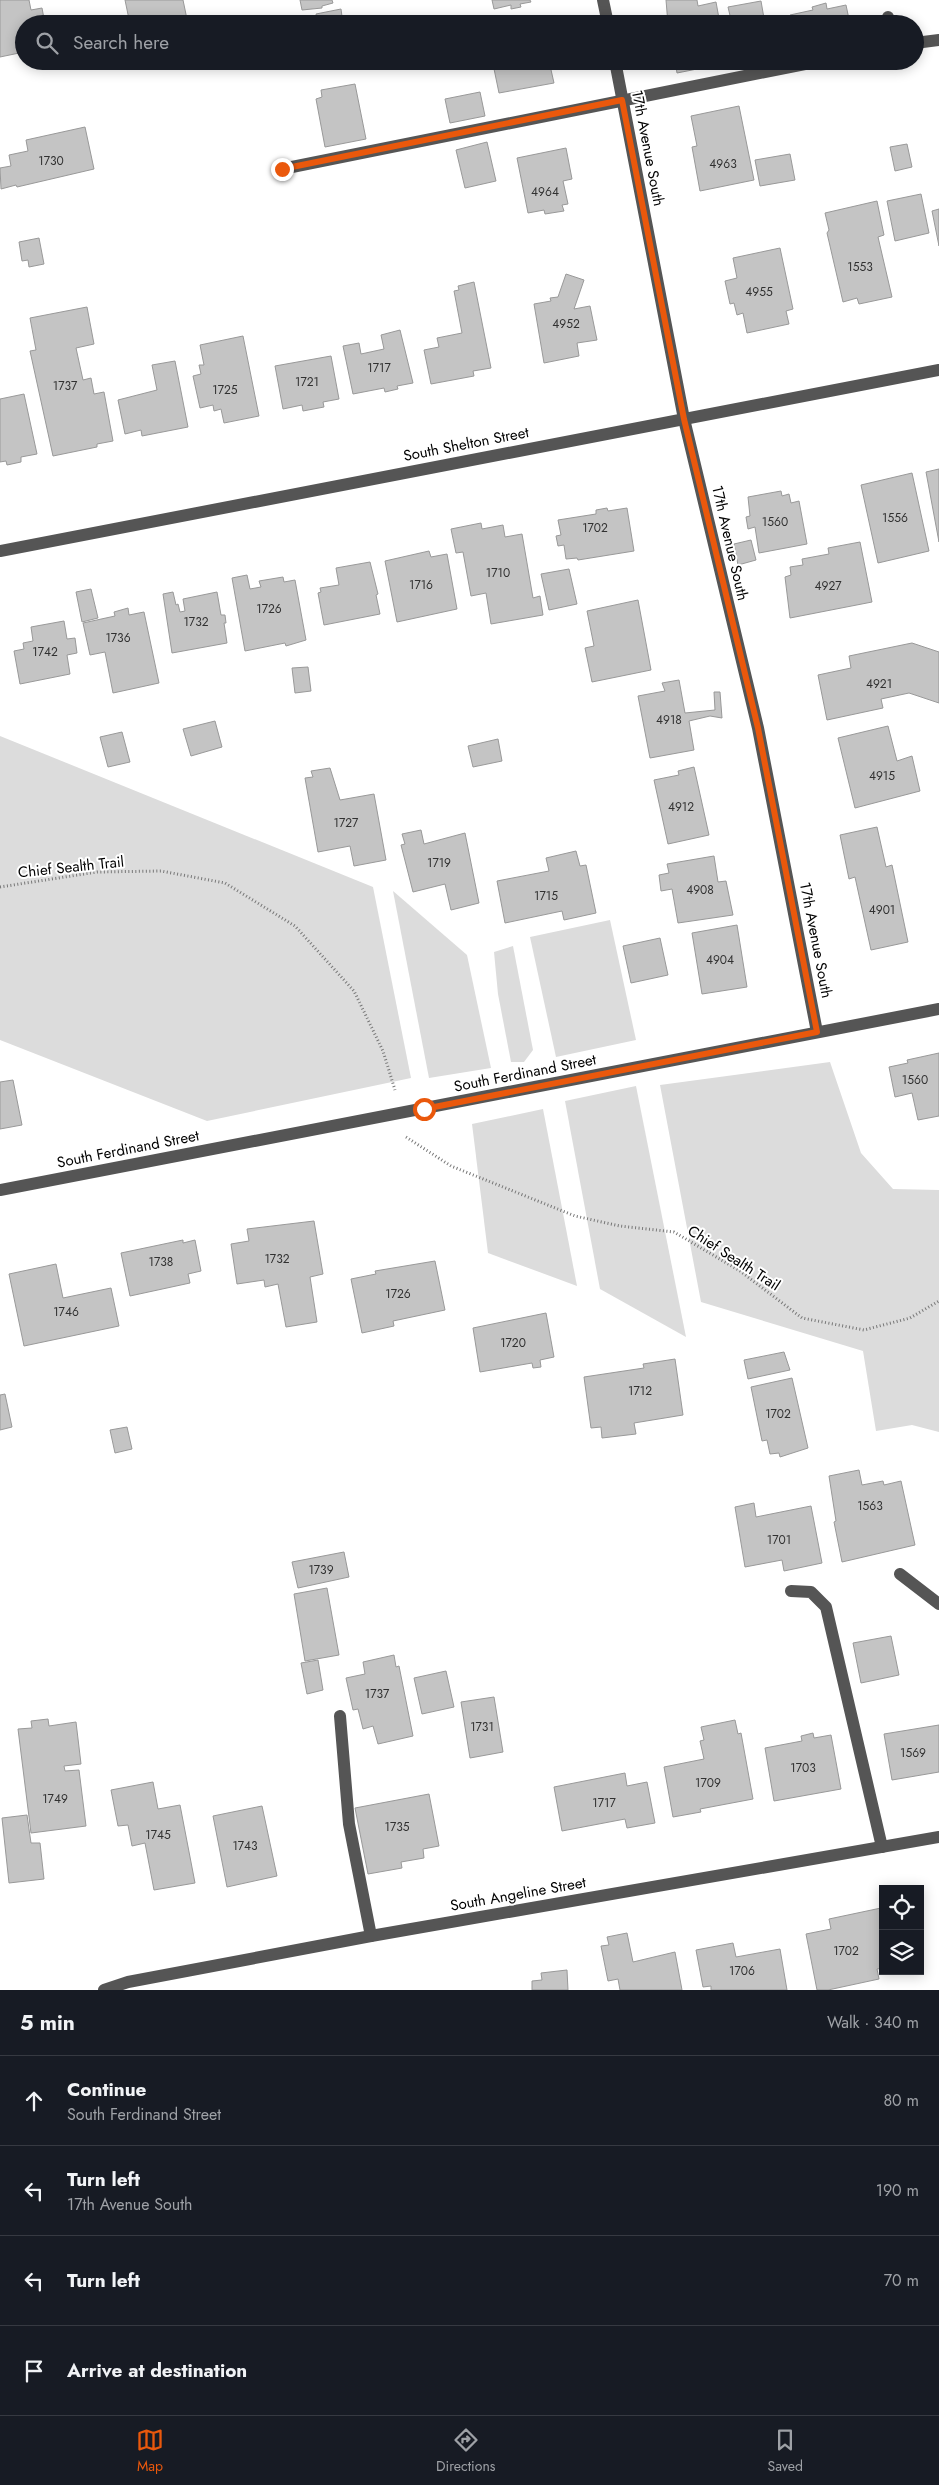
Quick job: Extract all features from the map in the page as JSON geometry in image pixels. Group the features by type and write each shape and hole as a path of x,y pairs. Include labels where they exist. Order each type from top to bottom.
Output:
{"street":[{"path":"603,0 606,15"},
{"path":"924,42 939,40"},
{"name":"17th Avenue South","path":"617,70 684,419 758,728 817,1032"},
{"path":"282,169 774,70"},
{"name":"South Shelton Street","path":"0,551 939,370"},
{"name":"South Ferdinand Street","path":"0,1190 939,1009"},
{"path":"900,1574 939,1604"},
{"path":"791,1590 811,1592 826,1607 882,1847"},
{"path":"340,1716 350,1824 371,1936"},
{"name":"South Angeline Street","path":"104,1990 128,1982 371,1936 939,1837"}],"path":[{"name":"Chief Sealth Trail","path":"0,887 98,872 161,871 225,883 295,926 354,991 383,1052 395,1090"},
{"name":"Chief Sealth Trail","path":"404,1136 451,1166 575,1216 620,1226 674,1232 740,1271 802,1318 864,1330 910,1318 939,1301"}],"shaded area":[{"path":"0,736 373,887 411,1078 207,1121 0,1040"},
{"path":"393,891 467,955 491,1068 429,1078"},
{"path":"610,920 636,1040 556,1057 530,937"},
{"path":"513,946 533,1050 524,1062 511,1062 498,994 494,952"},
{"path":"830,1062 861,1153 893,1189 939,1190 939,1432 912,1425 876,1431 863,1351 701,1302 660,1085"},
{"path":"636,1086 686,1337 600,1289 565,1101"},
{"path":"543,1109 577,1286 488,1253 472,1124"}],"building":[{"path":"0,0 29,0 31,10 42,8 43,15 15,15 15,54 0,57"},
{"path":"125,0 183,0 186,15 128,15"},
{"path":"300,0 332,0 333,3 322,6 322,8 302,10"},
{"path":"492,0 530,0 531,2 520,4 521,7 511,9 511,5 494,9"},
{"path":"666,0 697,0 698,6 716,2 718,15 667,15"},
{"path":"761,1 763,15 730,15 728,7"},
{"path":"826,3 827,9 846,5 848,15 790,15 813,10 812,7"},
{"path":"341,9 342,15 316,15"},
{"path":"494,70 551,70 554,83 499,93"},
{"path":"676,70 692,70 677,73"},
{"path":"355,84 366,139 325,147 316,99 322,97 321,90"},
{"path":"480,92 485,116 450,123 445,99"},
{"path":"739,106 754,180 700,191 692,147 697,146 691,116"},
{"path":"85,127 94,169 1,189 0,168 11,166 9,155 28,151 26,140"},
{"path":"487,142 496,181 465,188 456,150"},
{"path":"907,144 912,167 895,171 890,147"},
{"path":"566,148 572,179 563,181 568,204 562,205 564,211 545,214 544,210 528,213 517,158"},
{"path":"790,154 795,180 760,186 755,160"},
{"path":"921,194 929,233 895,241 887,201"},
{"path":"877,201 884,235 878,237 892,297 859,304 857,298 843,302 827,233 829,230 825,213"},
{"path":"939,209 939,246 932,211"},
{"path":"39,238 44,264 29,267 28,260 22,261 19,242"},
{"path":"780,248 793,309 786,311 789,324 747,333 743,313 737,315 734,303 730,304 725,281 737,278 733,258"},
{"path":"566,274 584,280 574,309 590,306 597,340 577,343 579,356 544,363 534,304 551,301 550,298 558,297"},
{"path":"474,282 491,368 473,371 474,376 431,384 424,350 439,347 437,338 462,333 454,291 459,290 458,286"},
{"path":"87,307 94,344 76,348 83,380 91,378 94,394 104,392 113,441 97,444 97,447 53,456 30,351 36,350 30,318"},
{"path":"400,330 413,383 397,386 398,389 385,392 384,388 353,394 343,346 359,343 361,354 384,349 381,335"},
{"path":"243,336 259,416 224,423 221,409 214,411 213,405 200,408 193,376 201,374 199,365 204,365 200,345"},
{"path":"331,356 339,399 323,402 324,407 303,411 302,405 283,409 275,366"},
{"path":"175,361 188,427 142,436 141,430 125,434 118,400 157,390 152,365"},
{"path":"24,394 37,454 21,457 21,462 7,465 6,461 0,462 0,399"},
{"path":"939,469 939,542 926,472"},
{"path":"912,473 929,551 878,563 861,485"},
{"path":"781,491 782,496 789,494 791,503 799,501 807,544 759,553 755,527 748,529 746,517 750,516 748,497"},
{"path":"607,508 608,511 627,508 634,551 578,560 577,558 566,559 564,545 558,546 556,536 561,535 558,520 596,514 596,510"},
{"path":"481,523 482,529 503,525 505,537 522,534 533,598 540,596 543,615 491,624 486,593 471,596 463,552 456,553 451,529"},
{"path":"751,540 756,560 738,565 734,544"},
{"path":"860,542 872,602 790,618 785,577 791,575 790,567 803,565 802,559 829,554 828,548"},
{"path":"429,551 431,557 447,554 457,609 397,622 385,561"},
{"path":"370,562 378,594 376,595 380,614 324,625 318,593 321,592 320,588 339,585 336,568"},
{"path":"569,569 577,604 549,610 541,574"},
{"path":"247,575 250,589 261,587 259,581 283,577 284,582 295,580 306,640 286,646 285,643 245,651 232,578"},
{"path":"91,589 98,618 82,622 76,592"},
{"path":"173,592 180,612 185,611 183,599 217,592 221,615 225,615 226,623 224,623 227,643 172,653 163,594"},
{"path":"638,600 651,670 592,682 585,648 594,646 587,611"},
{"path":"128,608 129,615 144,612 159,683 113,693 105,652 90,655 83,623 115,616 114,612"},
{"path":"64,621 67,639 75,638 77,653 67,655 70,674 20,684 14,651 24,649 23,643 33,641 31,627"},
{"path":"912,643 939,652 939,703 909,693 881,699 883,708 827,720 818,675 851,668 849,656"},
{"path":"308,667 311,691 295,693 292,668"},
{"path":"679,680 685,713 715,710 714,692 720,692 722,718 710,716 689,721 694,750 650,758 638,696 665,691 662,683"},
{"path":"215,721 222,747 191,756 183,729"},
{"path":"888,726 897,761 912,756 920,791 855,808 838,738"},
{"path":"122,732 130,762 108,767 100,737"},
{"path":"498,739 502,761 473,767 468,746"},
{"path":"694,767 709,835 668,844 654,780 679,775 678,771"},
{"path":"330,768 340,800 374,794 386,860 354,866 350,846 318,852 305,778 313,777 311,771"},
{"path":"877,827 886,867 892,865 908,942 871,950 855,877 849,879 840,835"},
{"path":"421,830 424,844 465,833 479,903 451,910 445,884 413,892 401,845 405,844 402,834"},
{"path":"576,851 580,866 586,865 596,913 564,920 562,911 505,923 497,881 549,871 546,858"},
{"path":"714,856 718,882 726,881 733,915 678,923 672,889 661,891 659,875 669,873 667,864"},
{"path":"737,925 747,987 702,994 692,933"},
{"path":"660,938 668,975 631,983 623,946"},
{"path":"939,1053 939,1116 918,1120 912,1093 895,1097 889,1067 908,1063 907,1060"},
{"path":"13,1080 22,1125 0,1129 0,1082"},
{"path":"314,1221 323,1274 310,1277 317,1322 286,1327 278,1284 265,1287 264,1280 237,1284 231,1244 249,1241 247,1229"},
{"path":"183,1240 183,1243 195,1240 201,1271 188,1274 190,1283 130,1296 121,1253"},
{"path":"435,1261 445,1310 393,1321 394,1326 362,1333 351,1279 376,1274 375,1271"},
{"path":"56,1264 63,1298 111,1288 119,1326 24,1346 9,1274"},
{"path":"546,1313 554,1357 540,1360 541,1367 533,1368 532,1363 480,1372 473,1328"},
{"path":"784,1352 790,1370 748,1379 744,1360"},
{"path":"675,1359 683,1415 634,1423 636,1434 602,1438 601,1427 591,1428 584,1377 644,1368 643,1364"},
{"path":"792,1378 808,1448 780,1457 779,1453 770,1454 767,1440 762,1441 751,1387"},
{"path":"5,1394 12,1427 0,1430 0,1395"},
{"path":"127,1427 132,1449 115,1453 110,1430"},
{"path":"859,1470 862,1485 883,1481 884,1485 901,1481 915,1545 842,1562 834,1522 836,1521 829,1476"},
{"path":"754,1503 756,1517 811,1506 822,1563 784,1571 782,1560 745,1567 735,1507"},
{"path":"344,1552 349,1577 298,1588 292,1562"},
{"path":"327,1588 339,1655 305,1661 294,1594"},
{"path":"891,1636 899,1675 861,1683 853,1643"},
{"path":"394,1655 396,1667 399,1666 413,1736 378,1744 373,1726 363,1729 358,1709 353,1710 346,1678 365,1674 363,1662"},
{"path":"318,1660 323,1690 307,1694 301,1663"},
{"path":"446,1671 454,1707 422,1714 414,1678"},
{"path":"494,1697 503,1752 470,1758 461,1702"},
{"path":"48,1719 49,1726 76,1722 81,1764 64,1766 65,1771 79,1770 86,1826 31,1833 18,1729 32,1728 31,1721"},
{"path":"735,1720 738,1734 741,1733 753,1799 700,1809 701,1812 673,1817 664,1767 704,1759 700,1741 704,1740 701,1727"},
{"path":"939,1725 939,1772 892,1780 884,1734"},
{"path":"813,1733 814,1738 831,1735 841,1789 774,1801 765,1748 802,1741 801,1736"},
{"path":"625,1773 627,1786 647,1782 655,1823 627,1828 625,1819 562,1831 554,1787"},
{"path":"153,1782 158,1809 180,1805 195,1883 154,1890 145,1843 132,1846 128,1825 118,1826 111,1790"},
{"path":"429,1794 439,1846 423,1849 424,1858 401,1862 402,1868 368,1874 355,1808"},
{"path":"262,1806 277,1876 227,1887 213,1816"},
{"path":"27,1815 31,1843 40,1843 44,1879 9,1883 2,1818"},
{"path":"879,1908 879,1969 877,1969 879,1979 828,1990 817,1990 806,1934 831,1929 829,1919"},
{"path":"627,1933 633,1962 675,1952 682,1990 620,1990 618,1979 608,1981 601,1946 609,1945 607,1937"},
{"path":"733,1943 736,1957 780,1949 787,1990 711,1990 711,1986 703,1987 696,1950"},
{"path":"567,1970 568,1990 532,1990 532,1981 542,1980 541,1973"}],"route":[{"path":"282,169 622,100 684,419 758,728 801,941 817,1032 424,1109"}]}
